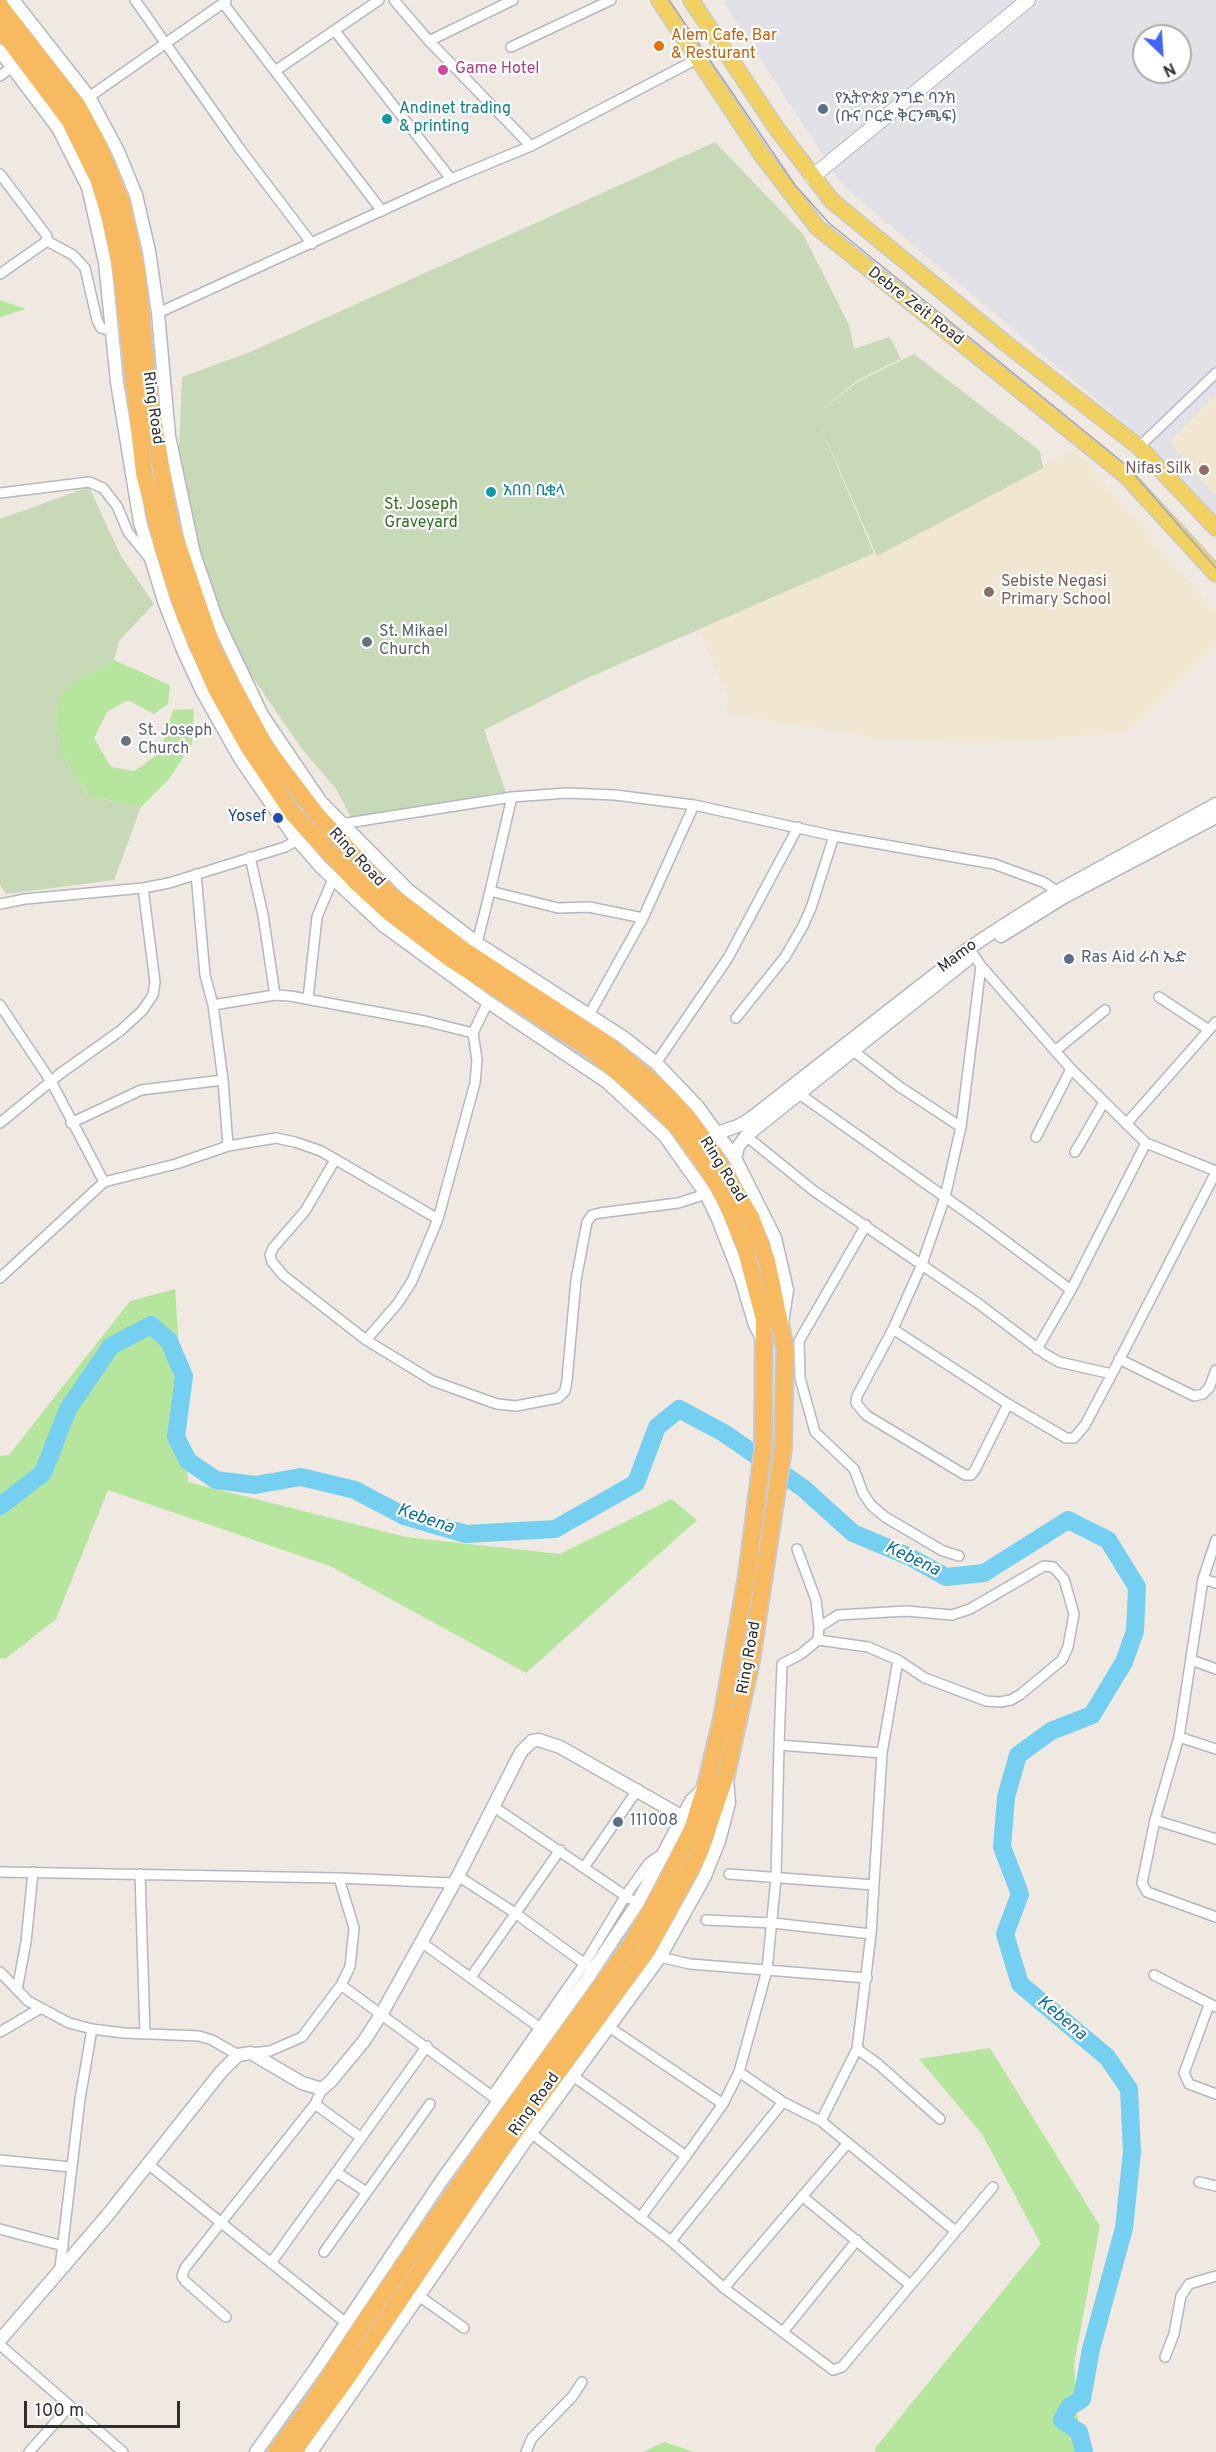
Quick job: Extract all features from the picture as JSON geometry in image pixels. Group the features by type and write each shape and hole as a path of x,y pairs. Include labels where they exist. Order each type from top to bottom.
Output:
{"highway":[{"name":"Ring Road","path":"0,6 78,107 98,144 122,203 136,270 148,387 171,522 214,651 267,749 324,824 388,893 465,951 610,1046 662,1090 681,1110 710,1147 751,1217 767,1261 782,1324 786,1383 781,1467 751,1661 726,1775 699,1854 646,1952 509,2139 345,2382 293,2452"},
{"name":"Ring Road","path":"0,28 69,120 98,179 111,221 122,277 144,473 164,552 184,614 216,689 249,748 294,815 356,882 390,913 452,960 590,1049 648,1097 679,1129 705,1165 726,1201 744,1244 764,1319 765,1382 762,1467 734,1658 706,1785 692,1830 662,1890 632,1942 510,2111 369,2314 306,2412 276,2452"}],"main road":[{"name":"Debre Zeit Road","path":"659,0 761,154 817,228 1117,468 1148,498 1216,574"},
{"path":"812,177 1028,0"},
{"name":"Debre Zeit Road","path":"697,2 812,177 853,221 1139,447 1216,528"}],"street":[{"path":"13,0 89,97 118,151 136,195 149,251 158,313 169,436 192,543 209,598 240,672 262,715 302,777 341,824 408,890 477,943 656,1063 683,1089 735,1158 775,1238 784,1269 786,1304 782,1324"},
{"path":"135,0 164,44 312,244"},
{"path":"275,71 379,0"},
{"path":"394,0 429,41 531,146"},
{"path":"429,41 513,0"},
{"path":"511,47 611,0"},
{"path":"89,97 225,2 382,211"},
{"path":"335,31 452,178"},
{"path":"0,51 58,128 88,187 104,253 126,447 140,522 179,640 202,691 253,780 297,840 333,879 384,926 488,1002 607,1082 637,1107 664,1135 706,1194 741,1278 754,1324 765,1345"},
{"path":"158,313 452,178 531,146 697,58"},
{"path":"0,76 12,67"},
{"path":"0,174 47,236 47,241"},
{"path":"47,241 73,255 85,268 97,320 102,328 112,332"},
{"path":"0,274 47,241"},
{"path":"1139,447 1216,373"},
{"path":"0,494 89,482 103,488 117,506 128,532 151,561"},
{"path":"341,824 512,797 567,793 615,795 694,805 834,836 994,864 1021,872 1061,894"},
{"path":"477,943 512,797"},
{"path":"589,1016 644,918 694,805"},
{"name":"Mamo","path":"717,1133 750,1119 972,952 1061,894 1214,812"},
{"path":"656,1063 728,958 798,827"},
{"path":"736,1018 785,957 803,926 834,836"},
{"path":"0,904 25,899 142,888 196,874 297,840"},
{"path":"250,857 263,915 275,995"},
{"path":"196,874 204,975 213,1005 224,1080 228,1146"},
{"path":"308,999 317,917 333,879"},
{"path":"0,1123 52,1083 61,1073 120,1031 142,1011 153,995 155,982 142,888"},
{"path":"490,891 558,908 589,907 644,918"},
{"path":"735,1158 746,1136 972,952 981,966 1055,1052 1146,1143 1216,1171 1085,1425 1074,1438 1066,1438 1008,1404 893,1329"},
{"path":"981,966 961,1127 945,1197 922,1264 893,1329 857,1396 856,1403 866,1415 965,1475 970,1475 1008,1404"},
{"path":"213,1005 275,995 425,1021 473,1034"},
{"path":"1126,1124 1213,1026 1159,997"},
{"path":"366,1340 398,1303 412,1281 438,1219 475,1083 477,1060 473,1034 488,1002"},
{"path":"0,1005 52,1083 104,1182"},
{"path":"1055,1052 1105,1010"},
{"path":"852,1050 900,1087 961,1127"},
{"path":"1036,1137 1071,1069"},
{"path":"71,1123 141,1089 224,1080"},
{"path":"798,1093 1071,1290"},
{"path":"1075,1152 1104,1102"},
{"path":"746,1136 799,1179 922,1264 1037,1349 1059,1362 1112,1374"},
{"path":"0,1278 104,1182 176,1164 228,1146 276,1137 321,1151 438,1219"},
{"path":"1037,1349 1071,1290 1146,1143"},
{"path":"335,1160 305,1211 273,1248 270,1255 272,1262 284,1276 366,1340 433,1381 497,1404 516,1406 558,1398 565,1391 576,1280 587,1222 592,1215 678,1203 706,1194"},
{"path":"866,1225 799,1341 800,1378 815,1432 854,1469 871,1505 885,1517 944,1551 959,1556"},
{"path":"1119,1359 1194,1396 1203,1394 1209,1388 1216,1370"},
{"path":"1216,1540 1203,1579 1179,1737 1155,1820 1142,1883 1144,1890 1216,1917"},
{"path":"640,2217 723,2104 739,2072 767,1970 776,1878 782,1664 801,1654 818,1640 819,1627 816,1600 797,1549"},
{"path":"818,1640 868,1647 898,1660 925,1678 986,1701 1011,1700 1062,1660 1068,1647 1074,1614 1064,1579 1053,1567 1044,1566 970,1609 951,1615 906,1611 850,1612 838,1615 819,1627"},
{"path":"1203,1579 1216,1583"},
{"path":"821,2121 857,2049 871,1934 882,1753 898,1660"},
{"path":"1191,1660 1216,1669"},
{"path":"1179,1737 1216,1749"},
{"path":"226,2317 185,2281 182,2276 185,2268 315,2104 322,2089 364,2041 382,2013 455,1880 521,1752 532,1741 539,1740 561,1747 683,1816"},
{"path":"779,1745 882,1753"},
{"path":"311,2452 531,2133 660,1957 705,1876 719,1840 729,1803 726,1775"},
{"path":"256,2452 316,2368 543,2030 637,1904 691,1801 706,1785"},
{"path":"585,1866 638,1789"},
{"path":"494,1807 585,1866 637,1904"},
{"path":"1155,1820 1216,1839"},
{"path":"471,1977 560,1850"},
{"path":"589,1967 626,1895 649,1863 665,1852"},
{"path":"0,1872 455,1880 515,1913 589,1967"},
{"path":"17,1990 26,1942 33,1872"},
{"path":"140,1874 145,2034"},
{"path":"729,1874 874,1885"},
{"path":"0,2340 238,2055 270,2051 302,2037 341,1985 350,1967 354,1928 339,1878"},
{"path":"706,1920 773,1923 871,1934"},
{"path":"421,1941 543,2030"},
{"path":"660,1957 690,1964 867,1978"},
{"path":"1154,1975 1212,2006 1184,2073 1189,2084 1216,2094"},
{"path":"1,1976 40,2008 58,2019 92,2030 199,2036 212,2040 238,2055"},
{"path":"341,1985 496,2098"},
{"path":"0,2032 40,2008"},
{"path":"609,2027 723,2104"},
{"path":"60,2268 71,2167 92,2030"},
{"path":"271,2263 427,2046"},
{"path":"857,2049 878,2064 940,2119"},
{"path":"251,2053 302,2083 322,2089"},
{"path":"739,2072 783,2102 821,2121 954,2230"},
{"path":"573,2076 686,2156"},
{"path":"671,2241 783,2102"},
{"path":"315,2104 360,2137"},
{"path":"324,2252 430,2104"},
{"path":"531,2133 671,2241 724,2288 783,2331 828,2368 838,2370 909,2283 993,2187"},
{"path":"724,2288 847,2144"},
{"path":"0,2160 71,2167"},
{"path":"148,2164 346,2323"},
{"path":"336,2172 366,2191"},
{"path":"1199,2182 1216,2186"},
{"path":"802,2196 909,2283"},
{"path":"0,2229 63,2246"},
{"path":"783,2331 857,2240"},
{"path":"1165,2357 1174,2334 1181,2295 1189,2284 1216,2276"},
{"path":"419,2296 464,2328"},
{"path":"0,2345 123,2452"},
{"path":"526,2452 532,2438 572,2397 582,2382"},
{"path":"29,2452 70,2406"}],"shaded area":[{"path":"727,0 1216,0 1216,517 1149,444 843,186 724,3"},
{"name":"Nifas Silk","path":"1216,394 1216,497 1169,442"},
{"name":"Sebiste Negasi Primary School","path":"1075,450 1216,613 1216,645 1128,732 977,744 877,738 725,713 727,696 699,630"}],"green space":[{"name":"St. Joseph Graveyard","path":"715,142 803,234 849,325 854,349 890,337 901,359 858,380 817,413 859,381 914,354 1040,451 1043,468 877,556 815,414 874,553 583,680 484,730 506,792 351,817 336,789 302,749 239,658 199,559 179,448 182,377 250,352"},
{"path":"0,300 26,309 0,317"},
{"path":"89,487 121,556 154,604 119,641 114,660 79,679 60,696 56,717 60,752 89,796 141,807 114,880 6,894 0,885 0,519"},
{"path":"114,660 170,685 168,704 154,714 128,700 107,712 94,738 111,767 135,771 160,752 173,710 194,709 192,744 169,779 141,807 89,796 60,752 56,717 60,696 78,679"},
{"path":"175,1289 188,1482 406,1537 560,1554 671,1499 697,1520 526,1673 330,1566 108,1490 56,1619 5,1659 0,1658 0,1456 9,1455 130,1301"},
{"path":"990,2048 1100,2226 1074,2364 1080,2452 875,2452 876,2447 1041,2244 982,2134 919,2059"},
{"path":"664,2442 694,2452 643,2452"}],"waterway":[{"name":"Kebena","path":"0,1506 43,1473 68,1409 111,1346 151,1325 169,1341 184,1376 176,1437 188,1461 216,1480 255,1485 301,1477 355,1490 404,1516 466,1534 555,1529 636,1483 657,1427 679,1409 724,1433 803,1488 853,1533 910,1557 946,1577 984,1573 1068,1520 1108,1540 1137,1587 1135,1631 1124,1662 1092,1715 1051,1731 1018,1755 1006,1797 1002,1847 1020,1894 1005,1934 1020,1984 1107,2057 1129,2089 1132,2152 1124,2228 1091,2349 1082,2399 1069,2407 1062,2420 1079,2432 1084,2452"}],"tram line":[{"path":"669,0 795,185 829,223 1126,465 1216,568"}],"place":[{"name":"Alem Cafe, Bar & Resturant","path":"659,46"},
{"name":"Game Hotel","path":"443,70"},
{"name":"የኢትዮጵያ ንግድ ባንክ (ቡና ቦርድ ቅርንጫፍ)","path":"823,109"},
{"name":"Andinet trading & printing","path":"387,119"},
{"name":"Nifas Silk","path":"1204,470"},
{"name":"አበበ ቢቂላ","path":"491,492"},
{"name":"Sebiste Negasi Primary School","path":"989,592"},
{"name":"St. Mikael Church","path":"367,642"},
{"name":"St. Joseph Church","path":"126,741"},
{"name":"Yosef","path":"278,818"},
{"name":"Ras Aid ራስ ኤድ","path":"1069,959"},
{"name":"111008","path":"618,1822"}]}
